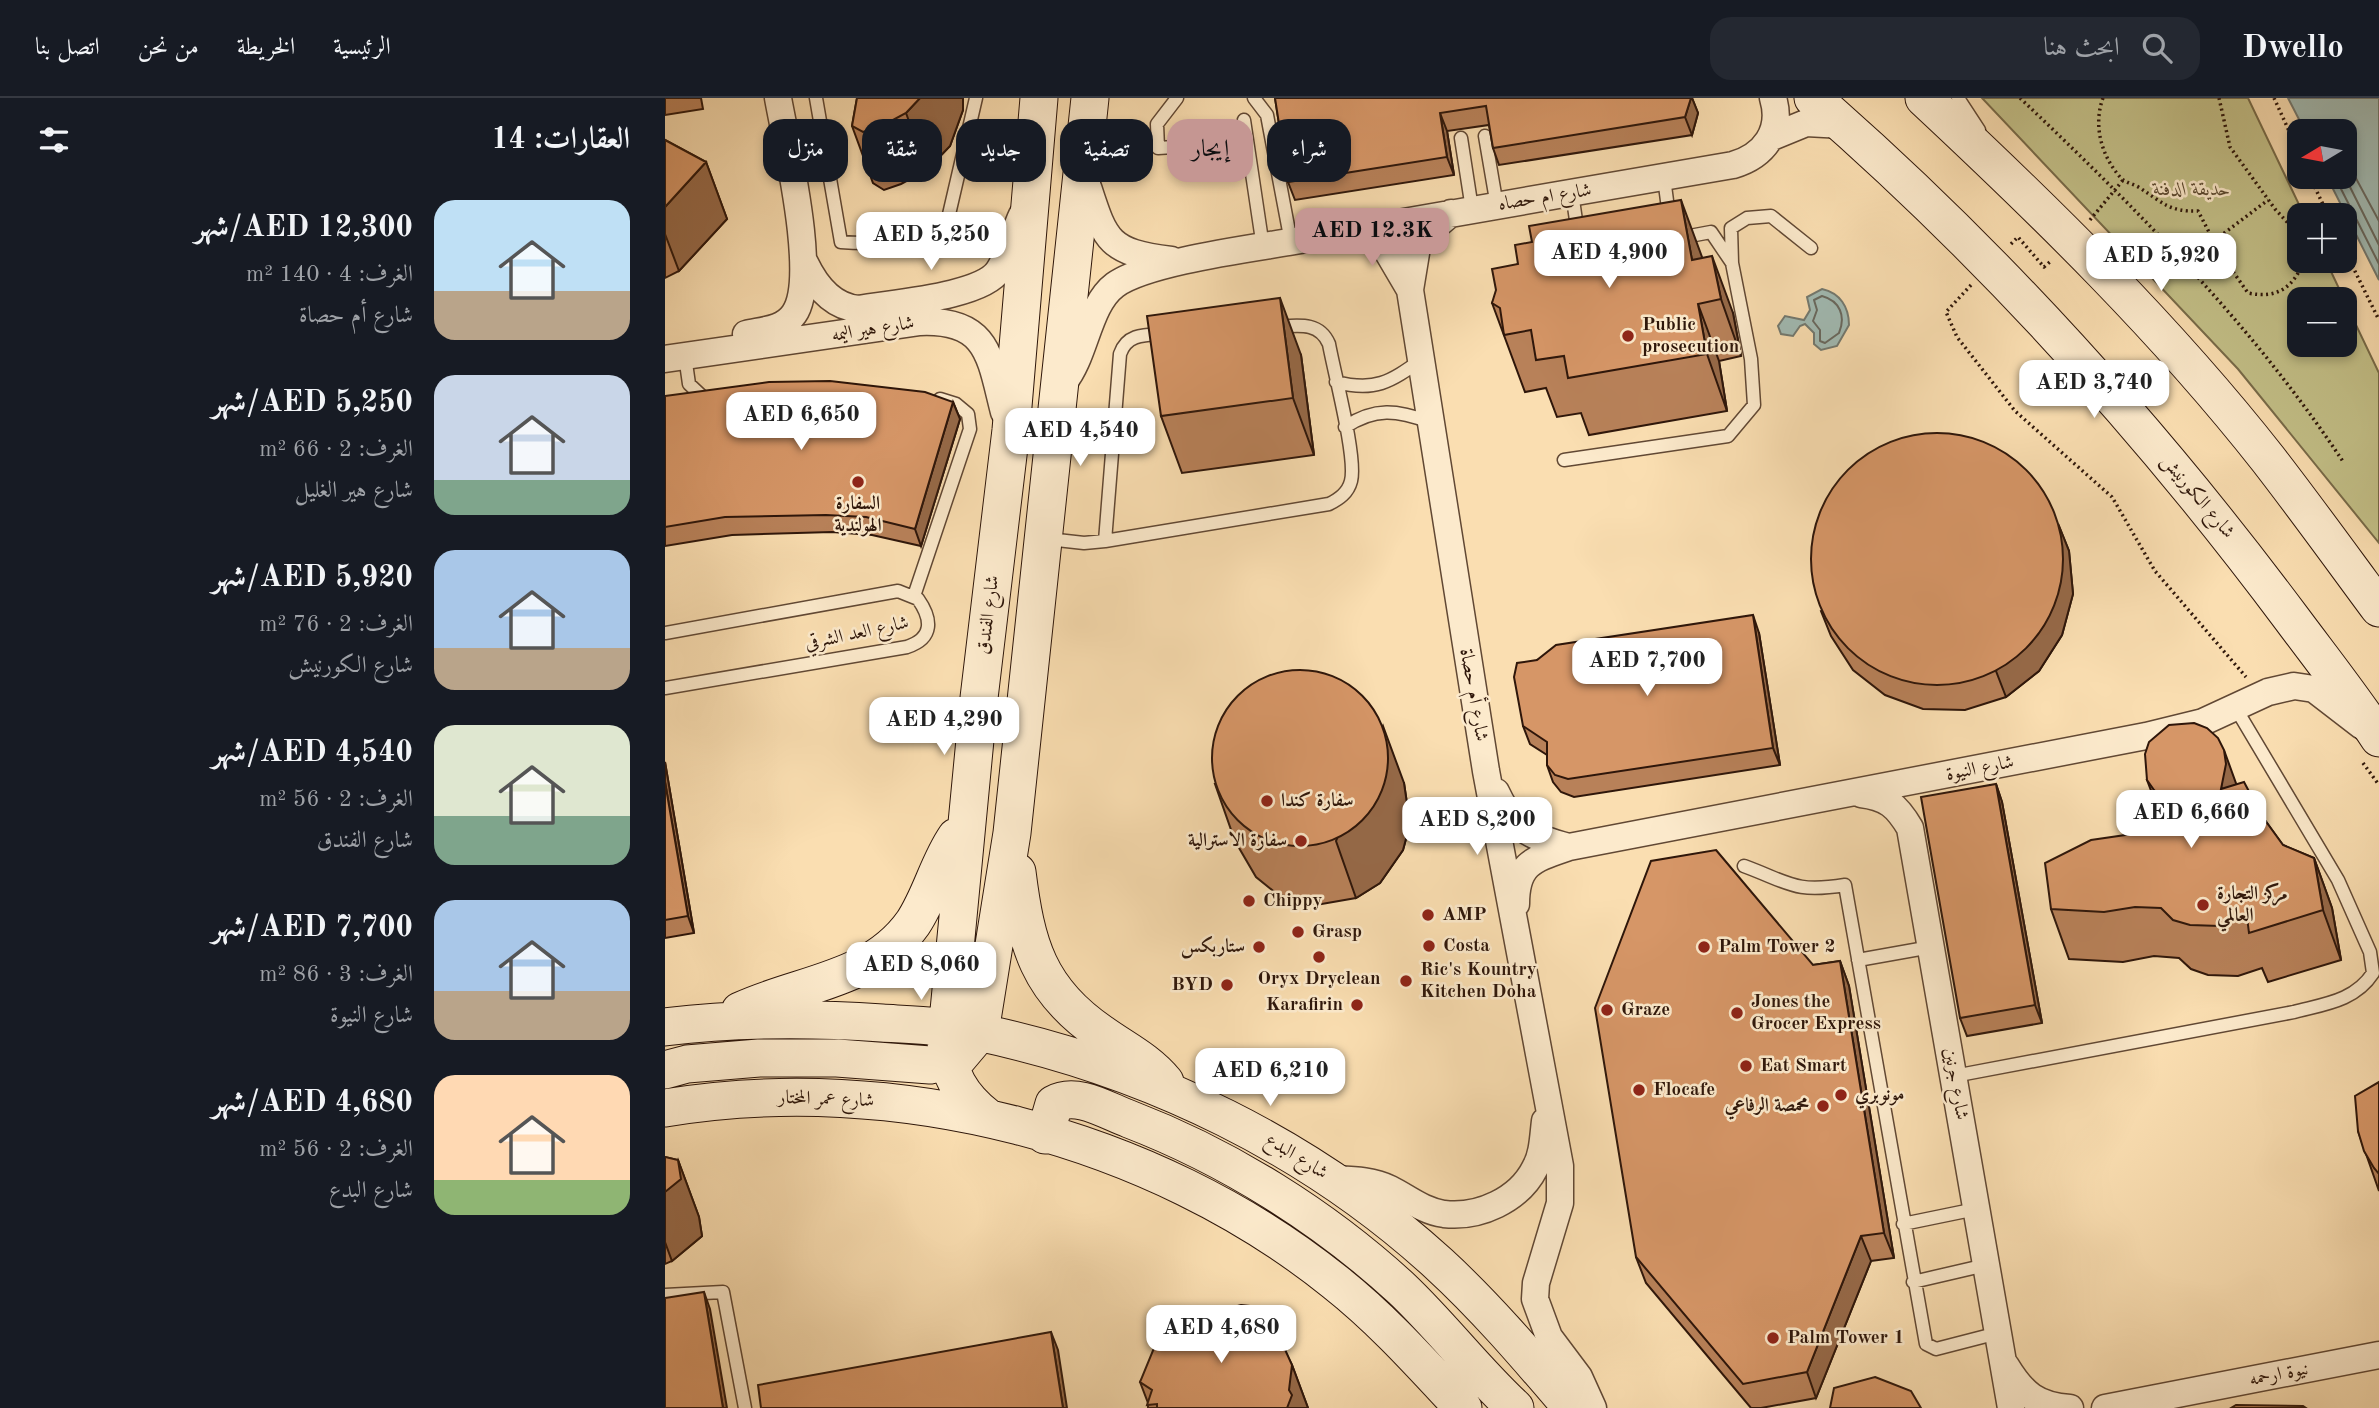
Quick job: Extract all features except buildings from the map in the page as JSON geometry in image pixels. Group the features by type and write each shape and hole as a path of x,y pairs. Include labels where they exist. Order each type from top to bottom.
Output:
{"main road":[{"name":"شارع الفندق","path":"958,1041 967,821 1011,430 1039,98"},
{"path":"1088,119 1090,98"},
{"name":"شارع الكورنيش","path":"1813,98 1990,264 2110,394 2246,558 2376,734"},
{"path":"1924,98 1998,167 2174,348 2267,458 2379,608"},
{"path":"1082,182 1011,833 958,1041 961,1092 987,1117 1045,1135 1182,1186 1284,1244 1335,1281 1387,1327 1463,1408"},
{"path":"720,1020 777,995 841,976 885,954 913,923 950,845 967,821"},
{"path":"1011,833 1022,915 1029,941 1046,981 1086,1023 1134,1053 1157,1072 1176,1095"},
{"path":"665,1027 720,1020 824,1019 958,1041"},
{"path":"665,1070 687,1064 759,1058 837,1058 921,1065 958,1041"},
{"name":"شارع البدع","path":"958,1041 1088,1062 1176,1095 1234,1121 1332,1179 1437,1262 1467,1290 1573,1408"},
{"name":"شارع عمر المختار","path":"665,1108 749,1099 820,1098 905,1104 987,1117"},
{"path":"1045,1135 1054,1104 1062,1099 1079,1100 1161,1132 1300,1208 1357,1249 1404,1291 1515,1408"}],"street":[{"path":"679,357 734,337 786,323 802,299 804,261 779,98"},
{"path":"1772,137 1776,119 1773,98"},
{"name":"شارع ام حصاه","path":"1059,388 1072,373 1101,302 1115,285 1184,261 1344,231 1664,178 1749,160 1764,149 1772,137 1806,123 1843,125"},
{"name":"شارع ام حصاه","path":"1086,182 1094,205 1112,241 1125,252 1184,261"},
{"path":"804,261 823,292 847,308 859,309 967,290 986,282 998,271 1029,201"},
{"name":"شارع أم حصاة","path":"1473,209 1418,241 1410,290 1486,771 1560,1166 1560,1203 1536,1283 1535,1299 1549,1337 1579,1377 1593,1408"},
{"name":"شارع أم حصاة","path":"1344,231 1383,244 1410,290"},
{"name":"شارع هير اليمه","path":"679,357 920,322 952,323 981,341 991,358 1011,430"},
{"name":"شارع النيوة","path":"1515,933 1516,892 1525,866 1569,847 2157,733 2203,722 2261,695 2294,686 2314,689 2347,717 2376,734"},
{"name":"شارع النيوة","path":"1486,771 1513,822 1541,839 1569,847"},
{"name":"شارع جرنين","path":"1856,793 1885,799 1898,807 1910,828 2011,1408"},
{"name":"شارع أم حصاة","path":"1332,1179 1377,1184 1426,1209 1444,1214 1485,1210 1517,1192 1535,1169 1541,1152 1547,1098"},
{"name":"نيوة ارحمه","path":"2105,1408 2376,1357"},
{"path":"2003,1362 2015,1382 2032,1399 2053,1407 2070,1408"}],"lane":[{"path":"816,98 841,242 874,245 928,234 947,223 976,98"},
{"path":"1167,147 1158,148 1157,124 1177,98"},
{"path":"1254,98 1267,115 1291,242"},
{"path":"1958,98 1998,167"},
{"path":"1473,209 1485,136"},
{"path":"1461,138 1473,209"},
{"path":"1664,178 1666,241 1731,228 1747,218 1771,216 1811,248"},
{"path":"1253,180 1263,247"},
{"path":"1572,193 1579,238 1584,245"},
{"path":"1564,460 1728,436 1754,405 1751,359 1732,263 1731,228"},
{"path":"1711,232 1732,263"},
{"path":"1044,538 1105,541 1329,504 1347,491 1351,480 1345,427 1329,344 1320,331 1305,325 1264,328"},
{"path":"1105,541 1123,347 1135,337 1184,332"},
{"path":"679,357 689,384 713,399 693,402"},
{"path":"1336,382 1353,386 1380,385 1393,380 1421,359"},
{"path":"913,596 970,429 968,414 956,404 921,395"},
{"path":"1345,427 1379,411 1404,412 1430,422"},
{"name":"شارع العد الشرقي","path":"665,633 898,592 913,596 925,608 930,630 916,644 665,688"},
{"path":"1954,1076 2294,1012 2348,997 2365,985 2373,974 2370,951 2338,880 2235,707"},
{"path":"1744,866 1792,886 1813,890 1846,885 1919,1321 1929,1347 1936,1349 1998,1333"},
{"path":"1858,960 1931,947"},
{"path":"1903,1224 1976,1209"},
{"path":"1913,1283 1986,1265"},
{"path":"665,1295 723,1292 745,1408"}],"path":[{"path":"2020,98 2115,190 2201,280 2302,400 2344,463"},
{"path":"2103,98 2097,114 2100,139 2112,165 2123,180 2178,212 2198,211 2220,253 2248,293 2267,297 2289,288 2297,273"},
{"path":"2219,98 2230,147 2287,221"},
{"path":"2274,98 2287,127"},
{"path":"2215,240 2268,200"},
{"path":"2356,273 2379,320"},
{"path":"2115,504 2155,570 2261,695"}],"green space":[{"name":"حديقة الدفنة","path":"1982,98 2248,98 2287,179 2287,189 2292,189 2298,203 2287,203 2287,273 2332,273 2338,287 2287,287 2287,357 2357,357 2357,327 2379,373 2379,543 2238,369"}],"water":[{"path":"2288,98 2379,98 2379,280 2357,236 2357,203 2340,203 2333,189 2357,189 2357,119 2299,119"},
{"path":"1822,289 1834,294 1842,302 1849,325 1837,346 1821,350 1814,344 1814,333 1805,324 1800,326 1793,336 1781,334 1778,326 1785,316 1804,320 1810,310 1807,297"}],"place":[{"name":"Public prosecution","path":"1628,336"},
{"name":"السفارة الهولندية","path":"858,482"},
{"name":"سفارة كندا","path":"1267,801"},
{"name":"سفارة الاسترالية","path":"1301,841"},
{"name":"Chippy","path":"1249,901"},
{"name":"مركز التجارة العالمي","path":"2203,905"},
{"name":"AMP","path":"1428,915"},
{"name":"Grasp","path":"1298,932"},
{"name":"Costa","path":"1429,946"},
{"name":"ستاربكس","path":"1259,947"},
{"name":"Palm Tower 2","path":"1704,947"},
{"name":"Oryx Dryclean","path":"1319,957"},
{"name":"Ric's Kountry Kitchen Doha","path":"1406,981"},
{"name":"BYD","path":"1227,985"},
{"name":"Karafirin","path":"1357,1005"},
{"name":"Graze","path":"1607,1010"},
{"name":"Jones the Grocer Express","path":"1737,1013"},
{"name":"Eat Smart","path":"1746,1066"},
{"name":"Flocafe","path":"1639,1090"},
{"name":"مونوبري","path":"1841,1095"},
{"name":"محمصة الرفاعي","path":"1823,1106"},
{"name":"Palm Tower 1","path":"1773,1338"}]}
